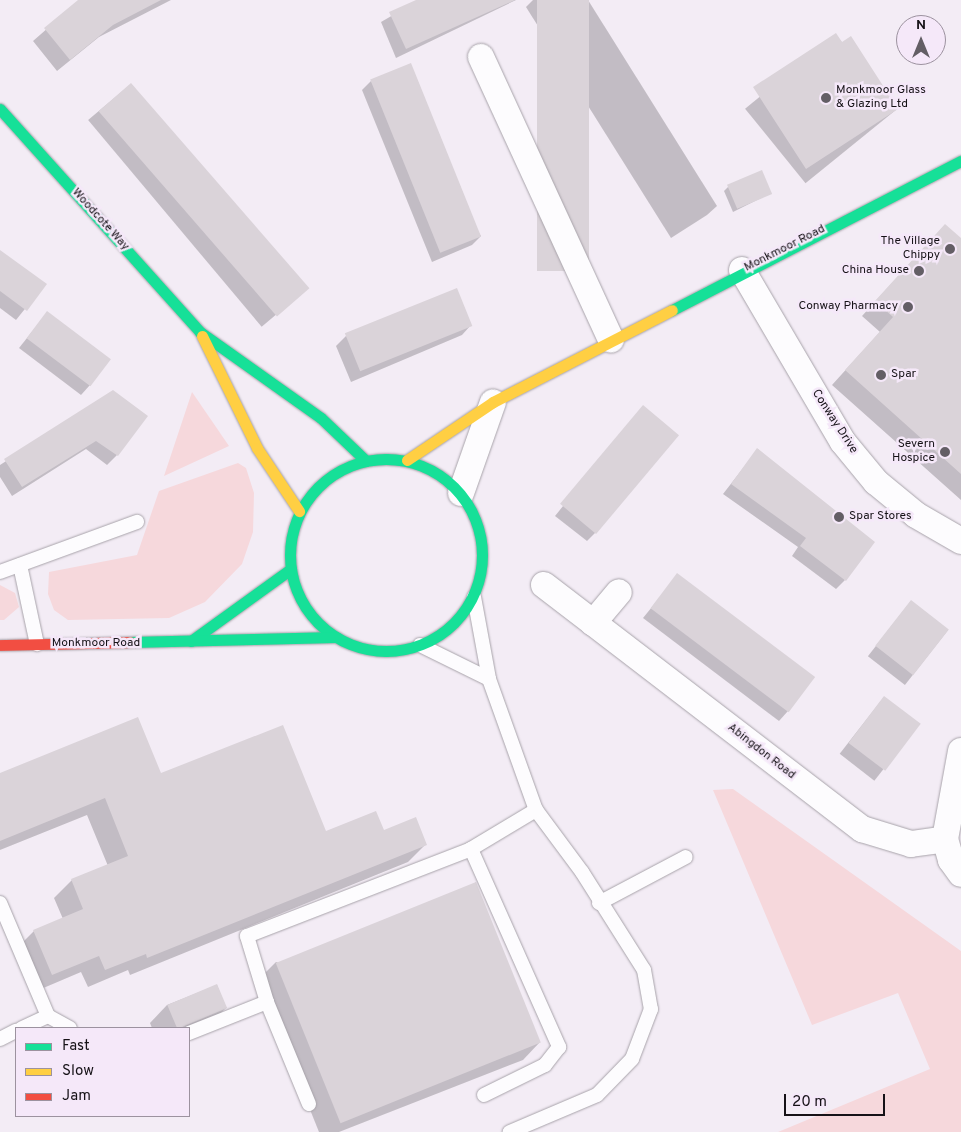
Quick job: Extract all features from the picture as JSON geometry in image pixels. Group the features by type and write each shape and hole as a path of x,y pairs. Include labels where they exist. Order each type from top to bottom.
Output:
{"street":[{"path":"481,57 611,340"},
{"name":"Woodcote Way","path":"0,109 200,332 321,418 366,461"},
{"name":"Monkmoor Road","path":"407,460 493,402 742,270 961,161"},
{"name":"Conway Drive","path":"742,270 849,448 876,482 916,515 961,541"},
{"name":"Woodcote Way","path":"200,332 257,448 299,511"},
{"path":"462,493 493,402"},
{"path":"407,460 442,476 462,493 477,521 482,557 474,597 448,630 420,645 386,652 336,638 313,617 291,569 299,511 315,488 335,473 366,461 407,460"},
{"path":"191,641 291,569"},
{"name":"Abingdon Road","path":"544,585 862,829 911,844 945,839"},
{"path":"593,623 619,592"},
{"name":"Monkmoor Road","path":"0,644 336,638"},
{"path":"961,750 945,839 951,860 961,874"}],"lane":[{"path":"0,572 137,522"},
{"path":"20,565 37,644"},
{"path":"474,597 489,679 536,810 644,970 651,1009 632,1059 597,1095 510,1132"},
{"path":"420,645 489,679"},
{"path":"309,1104 267,1002 247,936 472,849 536,810"},
{"path":"472,849 559,1047 545,1065 484,1095"},
{"path":"599,903 686,857"},
{"path":"0,903 48,1016 68,1027"},
{"path":"190,1033 267,1002"},
{"path":"24,1027 48,1016"},
{"path":"0,1039 15,1032"}],"shaded area":[{"path":"192,392 229,446 164,476"},
{"path":"238,463 246,468 254,493 253,532 242,564 205,602 169,618 68,620 54,610 48,594 49,572 137,555 159,491"},
{"path":"0,585 15,593 19,607 4,620 0,620"},
{"path":"733,789 961,951 961,1132 778,1132 930,1069 898,993 812,1025 713,790"}],"building":[{"path":"78,0 161,0 113,25 70,60 44,28"},
{"path":"416,0 515,0 406,49 389,12"},
{"path":"537,0 589,0 589,271 537,271"},
{"name":"Monkmoor Glass & Glazing Ltd","path":"836,33 842,42 851,36 898,109 806,169 753,87"},
{"path":"411,63 481,236 440,253 370,79"},
{"path":"131,83 309,288 277,316 99,111"},
{"path":"762,170 772,194 737,209 727,185"},
{"path":"945,224 961,238 961,474 845,370 893,317 875,301"},
{"path":"0,250 47,284 27,311 0,291"},
{"path":"457,288 472,326 360,371 345,333"},
{"path":"47,311 111,359 90,386 27,338"},
{"path":"113,390 148,416 118,456 96,441 22,487 4,459"},
{"path":"643,405 679,435 596,534 560,504"},
{"path":"757,448 875,542 846,581 800,546 806,538 731,484"},
{"path":"677,573 815,677 789,712 651,608"},
{"path":"911,600 949,630 913,675 875,646"},
{"path":"884,696 921,724 885,771 848,743"},
{"path":"138,717 161,773 283,725 326,831 376,811 384,830 416,817 427,845 147,958 146,954 105,970 99,956 52,975 33,930 83,909 71,879 128,856 105,798 0,841 0,773"},
{"path":"476,882 541,1042 341,1123 276,963"},
{"path":"217,984 227,1008 182,1027 177,1027 167,1005"}],"traffic: fast":[{"path":"0,109 200,332 321,418 366,461"},
{"path":"672,310 961,161"},
{"path":"386,459 405,461 423,466 439,475 454,487 466,502 475,518 480,536 482,555 480,574 475,592 466,608 454,623 439,635 423,644 405,649 386,651 367,649 349,644 333,635 318,623 306,608 297,592 292,574 290,555 292,536 297,518 306,502 318,487 333,475 349,466 367,461 386,459"},
{"path":"191,641 291,569"},
{"path":"130,642 336,637"}],"traffic: slow":[{"path":"407,460 493,402 672,310"},
{"path":"202,336 257,448 299,511"}],"traffic: jam":[{"path":"0,645 130,642"}],"place":[{"name":"Monkmoor Glass & Glazing Ltd","path":"826,98"},
{"name":"The Village Chippy","path":"950,249"},
{"name":"China House","path":"919,271"},
{"name":"Conway Pharmacy","path":"908,307"},
{"name":"Spar","path":"881,375"},
{"name":"Severn Hospice","path":"945,452"},
{"name":"Spar Stores","path":"839,517"}]}
